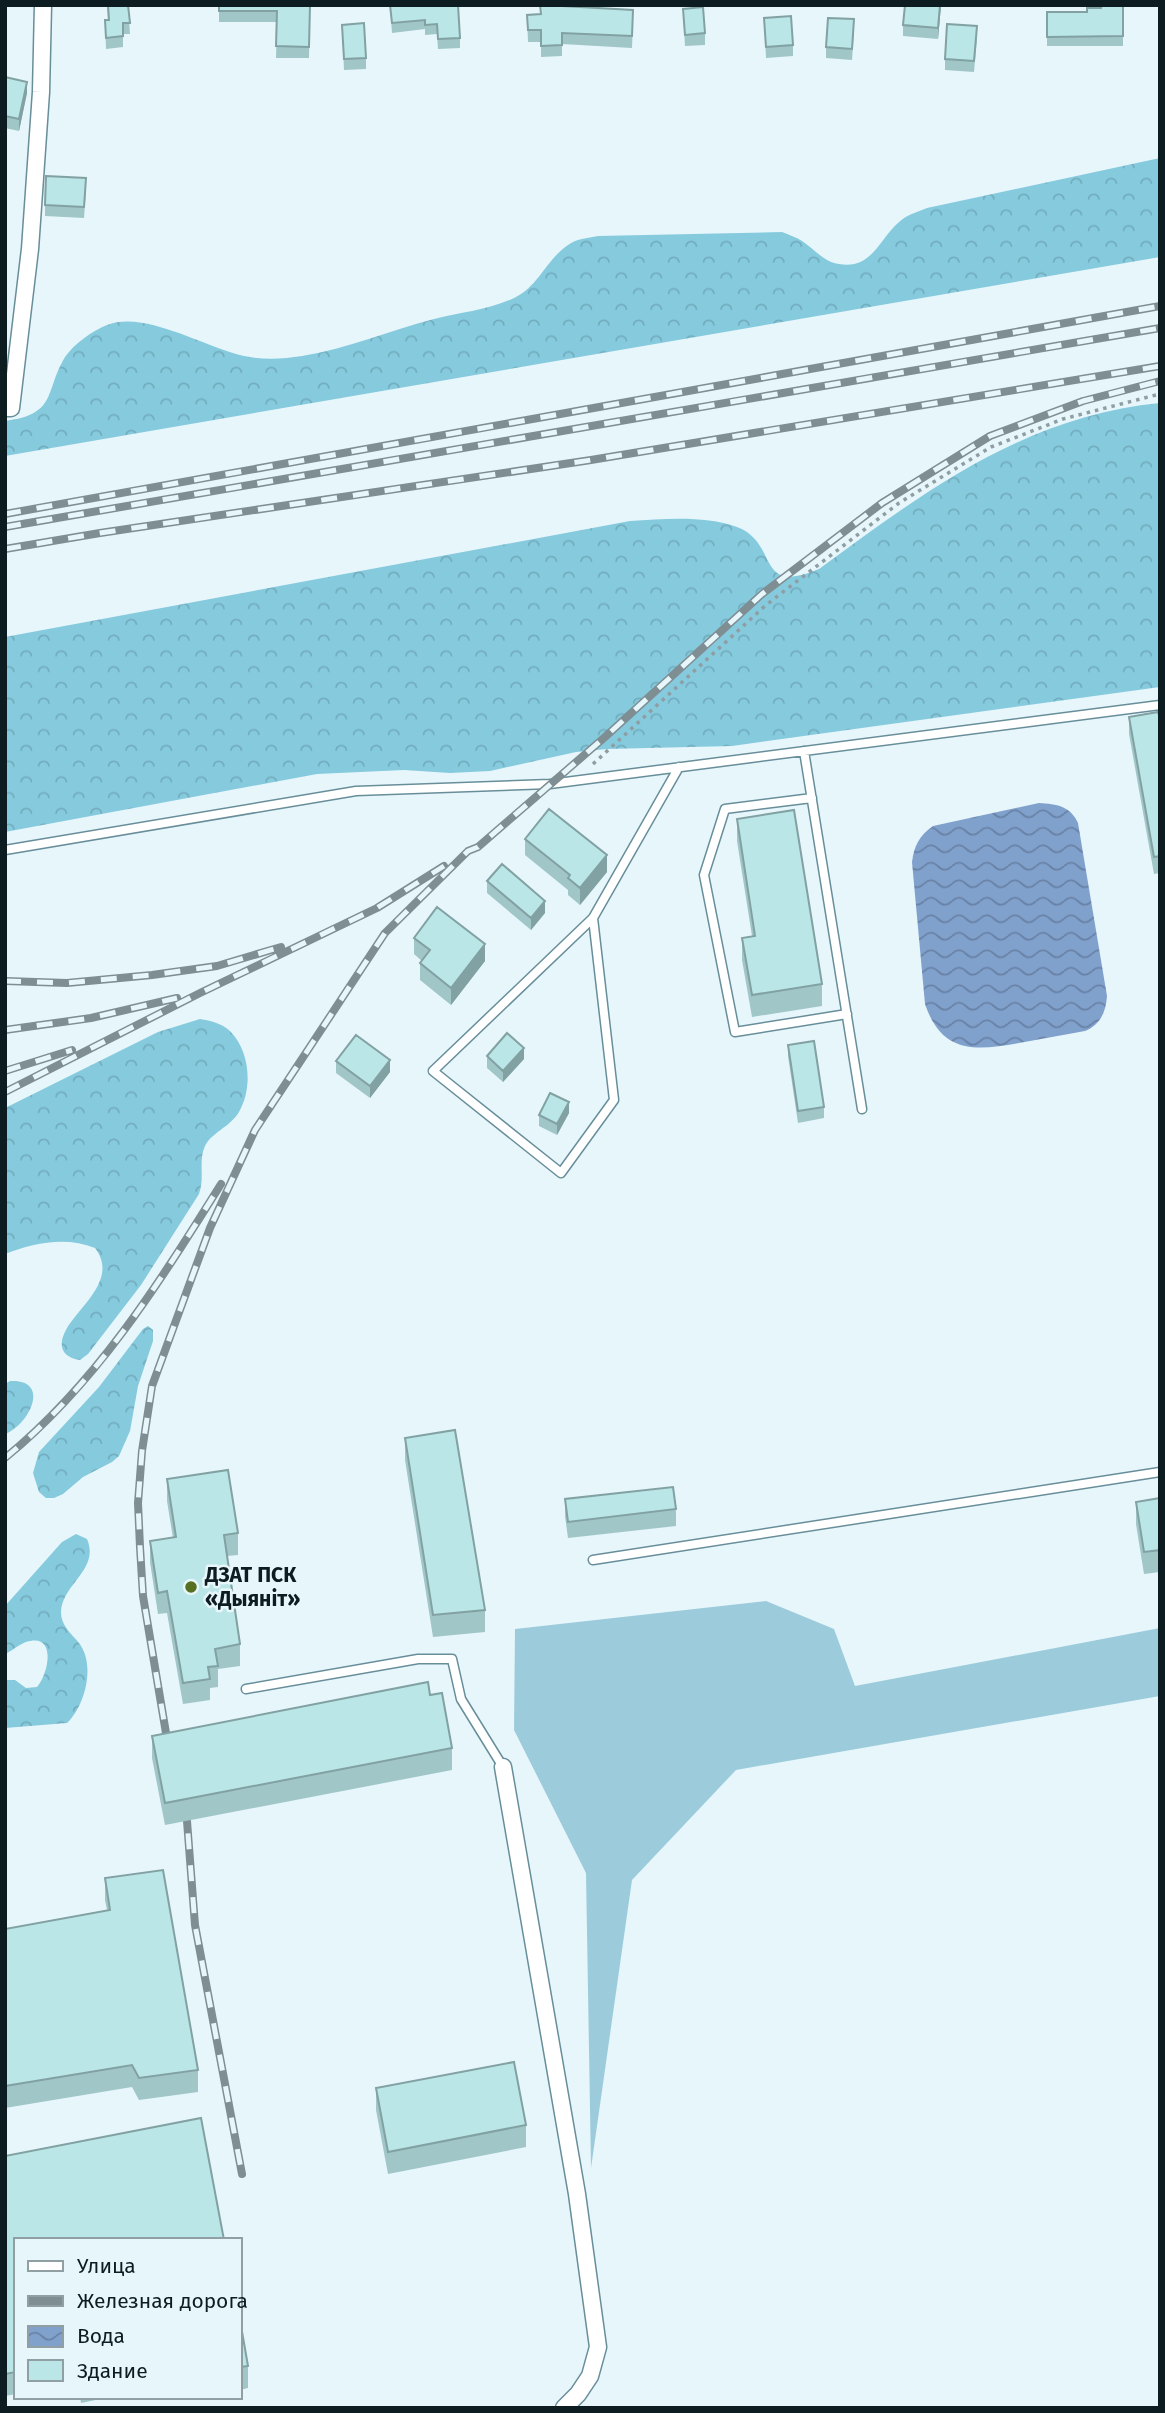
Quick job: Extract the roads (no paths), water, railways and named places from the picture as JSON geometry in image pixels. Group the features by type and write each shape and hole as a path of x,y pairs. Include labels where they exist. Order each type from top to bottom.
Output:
{"street":[{"path":"8,408 30,249 41,92 43,5"},
{"path":"503,1767 577,2194 598,2347 590,2376 564,2408"}],"lane":[{"path":"5,850 356,792 550,784 1160,705"},
{"path":"804,751 862,1109"},
{"path":"593,918 614,1100 561,1173 433,1071 593,918 679,767"},
{"path":"812,798 725,808 704,875 735,1032 846,1014"},
{"path":"593,1560 1160,1472"},
{"path":"246,1689 418,1659 452,1659 461,1699 503,1767"}],"water":[{"path":"1039,803 1062,807 1075,817 1078,823 1107,996 1105,1007 1098,1022 1085,1031 1003,1046 962,1045 941,1032 925,1004 912,862 914,851 924,834 933,826"}],"railway":[{"path":"5,514 1160,306"},
{"path":"5,527 1160,328"},
{"path":"5,549 591,460 1160,366"},
{"path":"169,1751 143,1596 140,1547 138,1503 142,1451 152,1386 210,1228 255,1130 385,933 468,851 478,847 605,737 762,594 882,503 990,436 1083,401 1160,381"},
{"path":"5,1092 200,993 377,908 444,866"},
{"path":"5,981 67,983 152,975 217,966 281,947"},
{"path":"5,1030 91,1018 177,998"},
{"path":"5,1071 72,1050"},
{"path":"5,1458 69,1397 124,1330 221,1184"},
{"path":"182,1802 187,1821 195,1925 242,2174"}],"place":[{"name":"ДЗАТ ПСК «Дыяніт»","path":"191,1587"}]}
